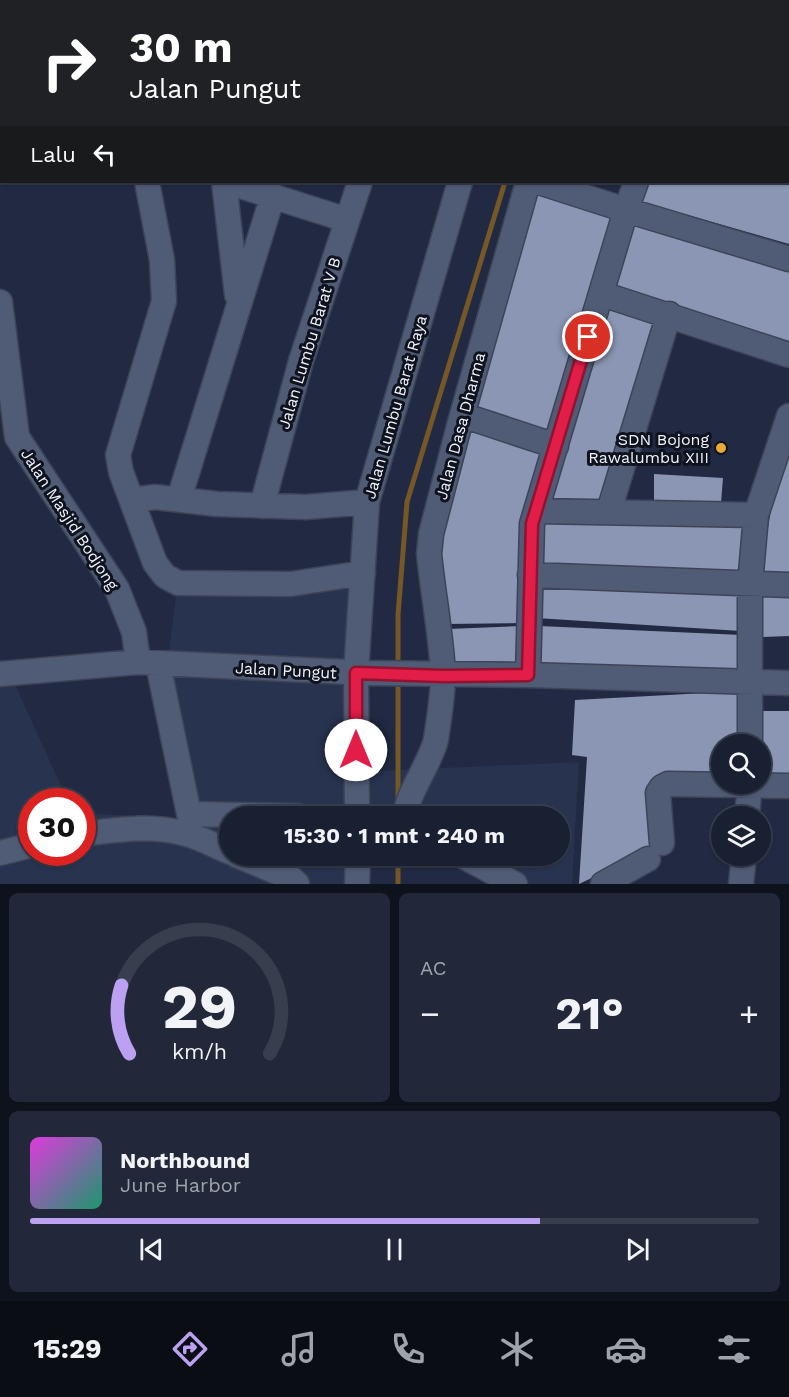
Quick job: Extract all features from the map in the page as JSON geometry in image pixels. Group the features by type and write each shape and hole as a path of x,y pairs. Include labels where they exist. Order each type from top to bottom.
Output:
{"street":[{"path":"147,183 162,260 164,301 118,455 121,472 155,563 165,576 178,583 291,584 363,573"},
{"path":"226,183 238,305"},
{"path":"230,183 347,220"},
{"name":"Jalan Lumbu Barat V B","path":"262,506 301,361 360,183"},
{"name":"Jalan Lumbu Barat Raya","path":"357,806 367,502 460,183"},
{"name":"Jalan Dasa Dharma","path":"407,806 430,759 436,740 429,554 431,534 528,183"},
{"path":"542,183 789,259"},
{"path":"528,675 532,524 636,183"},
{"path":"179,499 273,195"},
{"path":"602,294 789,355"},
{"name":"Jalan Masjid Bodjong","path":"0,302 9,439 117,589 148,663 189,814 219,815"},
{"path":"609,511 669,314"},
{"path":"462,415 556,446"},
{"path":"750,734 750,585 756,515 789,416"},
{"path":"133,500 155,497 262,506 306,507 367,502"},
{"path":"536,511 756,515"},
{"path":"531,575 789,585"},
{"name":"Jalan Pungut","path":"0,674 148,663 363,673 528,675 750,684 789,683"},
{"path":"603,884 655,851 658,793 662,787 668,784 711,783"},
{"path":"771,785 789,786"},
{"path":"96,833 156,828 186,834 219,848"},
{"path":"0,853 18,848"},
{"path":"262,866 291,878 297,884"},
{"path":"357,884 358,866"},
{"path":"481,866 515,884"},
{"path":"741,884 743,866"}],"shaded area":[{"path":"353,574 353,772 579,762 572,884 528,884 493,866 570,866 570,806 219,806 219,866 346,866 346,884 0,884 0,677 12,678 62,788 18,788 18,866 96,866 96,814 190,819 167,667 176,596"}],"building":[{"path":"647,183 789,183 789,244 642,202"},
{"path":"537,194 615,217 549,437 475,411"},
{"path":"635,222 789,268 789,348 615,292"},
{"path":"608,304 657,320 605,505 545,504"},
{"path":"469,427 548,451 524,623 444,624 438,557 440,525"},
{"path":"789,437 789,574 760,576 777,474"},
{"path":"654,474 723,478 721,503 654,500"},
{"path":"540,517 748,520 745,578 537,566"},
{"path":"536,581 745,588 741,631 536,618"},
{"path":"789,592 789,636 763,637 760,593"},
{"path":"523,626 521,670 446,670 448,629"},
{"path":"539,626 742,635 740,674 540,667"},
{"path":"743,691 743,734 711,734 711,783 650,798 655,848 579,884 587,757 572,755 575,700"},
{"path":"763,711 789,711 789,775 771,774 771,734 762,734"}],"waterway":[{"path":"398,667 398,615 407,502 505,183"},
{"path":"398,680 398,802"},
{"path":"398,866 398,884"}],"place":[{"name":"SDN Bojong Rawalumbu XIII","path":"721,448"}],"route":[{"path":"356,750 356,673 443,676 528,675 532,524 588,337"}]}
